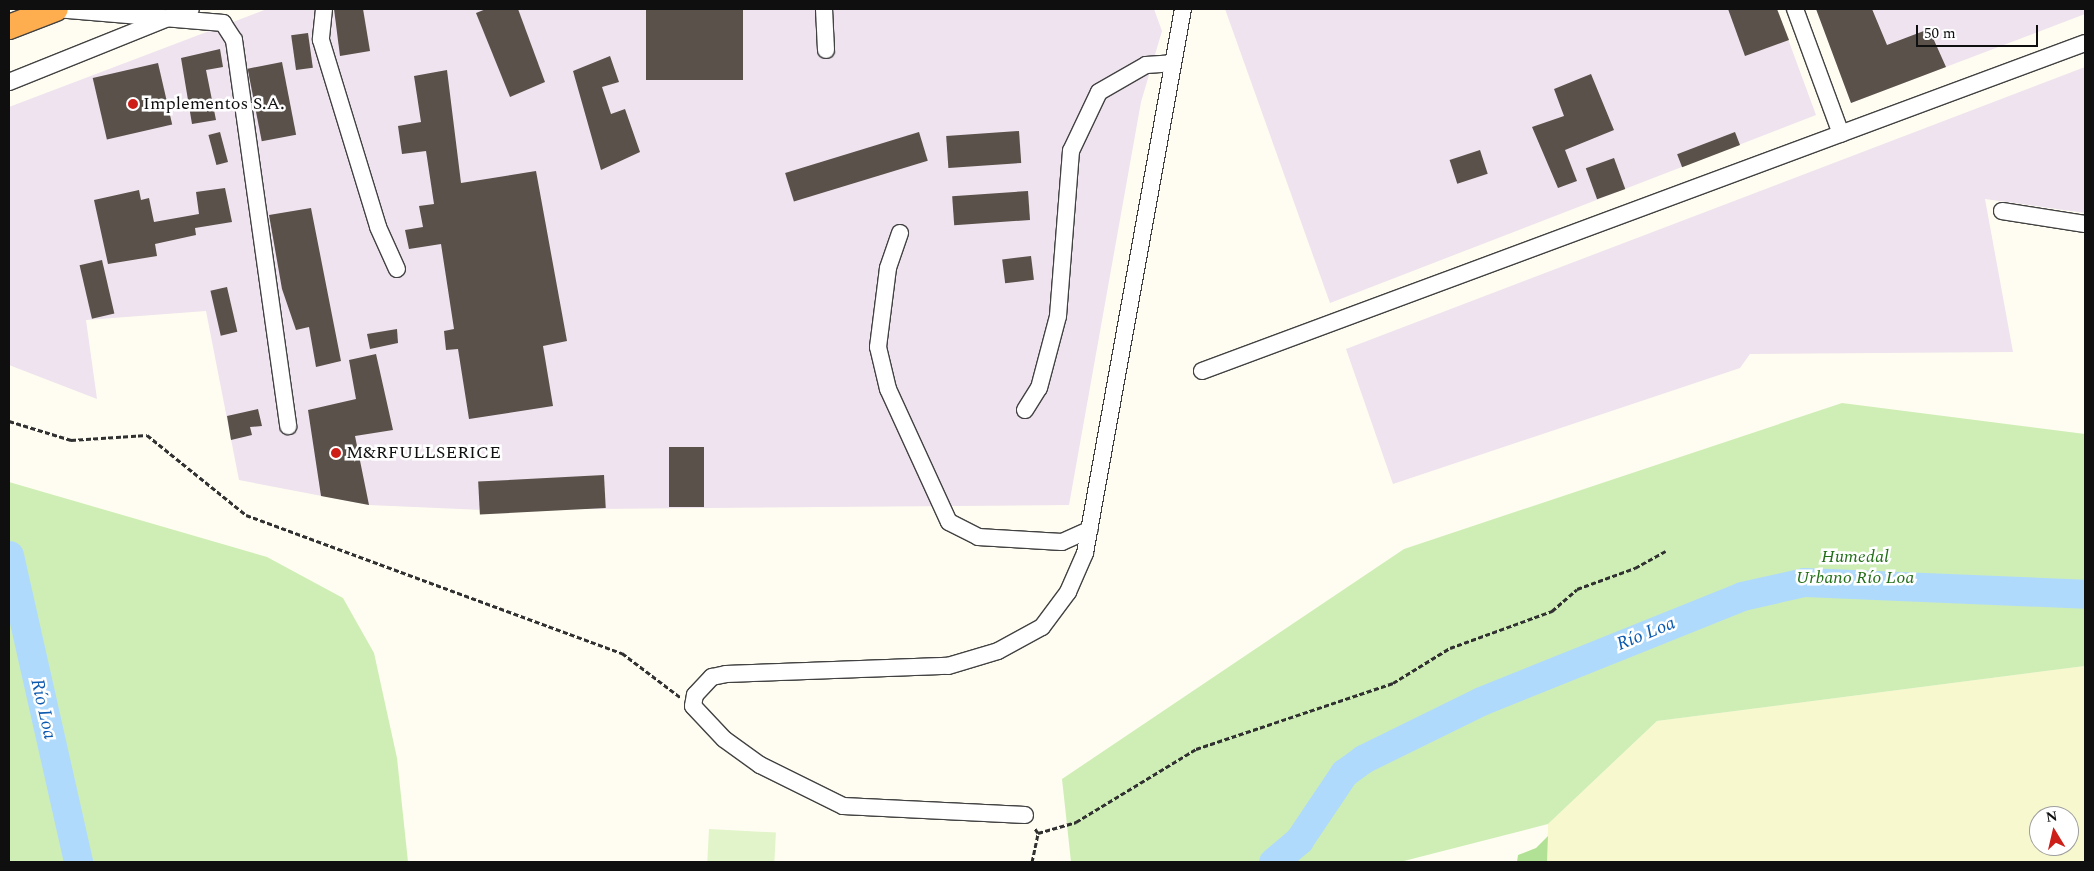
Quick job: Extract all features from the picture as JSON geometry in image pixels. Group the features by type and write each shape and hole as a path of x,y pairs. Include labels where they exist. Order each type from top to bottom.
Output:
{"highway":[{"path":"9,12 48,12"},
{"path":"9,27 48,12"}],"street":[{"path":"9,82 191,9"},
{"path":"324,9 321,40 378,227 397,269"},
{"path":"824,9 826,50"},
{"path":"1025,814 843,806 760,765 724,739 693,706 702,685 726,674 948,666 998,651 1042,627 1068,592 1085,553 1183,9"},
{"path":"1796,9 1841,134"},
{"path":"48,12 223,23 234,40 288,426"},
{"path":"1202,371 2085,43"},
{"path":"1024,410 1039,388 1058,316 1071,151 1099,92 1146,65 1172,63"},
{"path":"2002,211 2085,224"},
{"path":"900,233 888,268 878,347 888,389 949,522 978,538 1062,542 1089,530"}],"path":[{"path":"9,421 71,440 147,435 246,515 622,653 693,706"},
{"path":"1038,833 1076,822 1196,749 1393,683 1450,648 1552,611 1578,589 1635,568 1666,550"},
{"path":"1025,814 1038,833 1032,862"}],"shaded area":[{"path":"267,9 1154,9 1162,31 1141,102 1069,505 483,510 369,505 239,480 206,311 86,320 97,399 9,365 9,107"},
{"path":"1225,9 1777,9 1816,115 1330,303"},
{"path":"1816,9 2085,9 2085,14 1851,103"},
{"path":"2085,67 2085,213 1985,199 2013,352 1750,354 1740,368 1393,484 1346,349"}],"green space":[{"name":"Humedal Urbano Río Loa","path":"1842,403 2085,434 2085,666 1657,721 1548,824 1400,862 1071,862 1062,779 1404,549"},
{"path":"9,482 267,557 343,598 374,653 397,758 408,862 9,862"},
{"path":"2085,666 2085,862 1547,862 1548,824 1657,721"},
{"path":"709,829 776,833 774,862 707,862"},
{"path":"1548,836 1547,862 1517,862 1518,855 1536,848"}],"building":[{"path":"334,9 363,9 370,51 340,56"},
{"path":"486,9 518,9 545,82 510,97 476,13"},
{"path":"646,9 743,9 743,80 646,80"},
{"path":"1728,9 1777,9 1789,40 1745,56"},
{"path":"1816,9 1872,9 1887,45 1929,29 1946,67 1851,103"},
{"path":"308,33 313,68 296,70 291,35"},
{"path":"220,49 223,67 206,70 216,120 192,124 181,58"},
{"path":"610,56 619,82 602,87 611,114 625,109 640,152 601,170 573,71"},
{"path":"282,62 296,135 262,141 248,69"},
{"name":"Implementos S.A.","path":"158,63 172,124 107,139 93,78"},
{"path":"447,70 461,183 536,171 567,341 543,346 553,406 469,419 458,349 446,350 444,331 454,329 441,244 409,249 405,230 423,227 419,206 434,204 426,151 402,154 398,126 421,122 414,76"},
{"path":"1591,74 1614,130 1565,150 1577,181 1558,188 1532,127 1564,116 1554,89"},
{"path":"1019,131 1021,163 948,168 946,136"},
{"path":"220,132 228,162 216,165 208,135"},
{"path":"919,132 928,161 794,202 785,173"},
{"path":"1735,132 1740,145 1682,167 1677,154"},
{"path":"1480,150 1488,174 1457,184 1450,160"},
{"path":"1614,158 1625,189 1597,199 1586,168"},
{"path":"225,188 232,222 195,228 196,235 155,244 157,256 108,264 94,200 139,190 141,200 149,198 154,222 199,214 196,192"},
{"path":"1028,191 1030,220 954,225 952,196"},
{"path":"311,208 341,361 316,367 309,327 296,330 282,289 269,215"},
{"path":"1031,256 1034,280 1005,283 1002,260"},
{"path":"102,260 114,314 92,319 80,265"},
{"path":"227,287 237,332 221,336 210,291"},
{"path":"397,329 398,343 370,349 367,334"},
{"name":"M&RFULLSERICE","path":"376,354 393,430 355,436 369,505 321,496 308,410 356,399 349,360"},
{"path":"258,409 262,426 250,427 252,435 231,440 227,416"},
{"path":"669,447 704,447 704,507 669,507"},
{"path":"604,475 606,508 480,515 478,482"}],"waterway":[{"name":"Río Loa","path":"9,555 78,862"},
{"name":"Río Loa","path":"1273,862 1299,840 1344,773 1363,759 1481,701 1742,596 1804,582 2085,594"}],"place":[{"name":"Implementos S.A.","path":"133,104"},
{"name":"M&RFULLSERICE","path":"336,453"}]}
